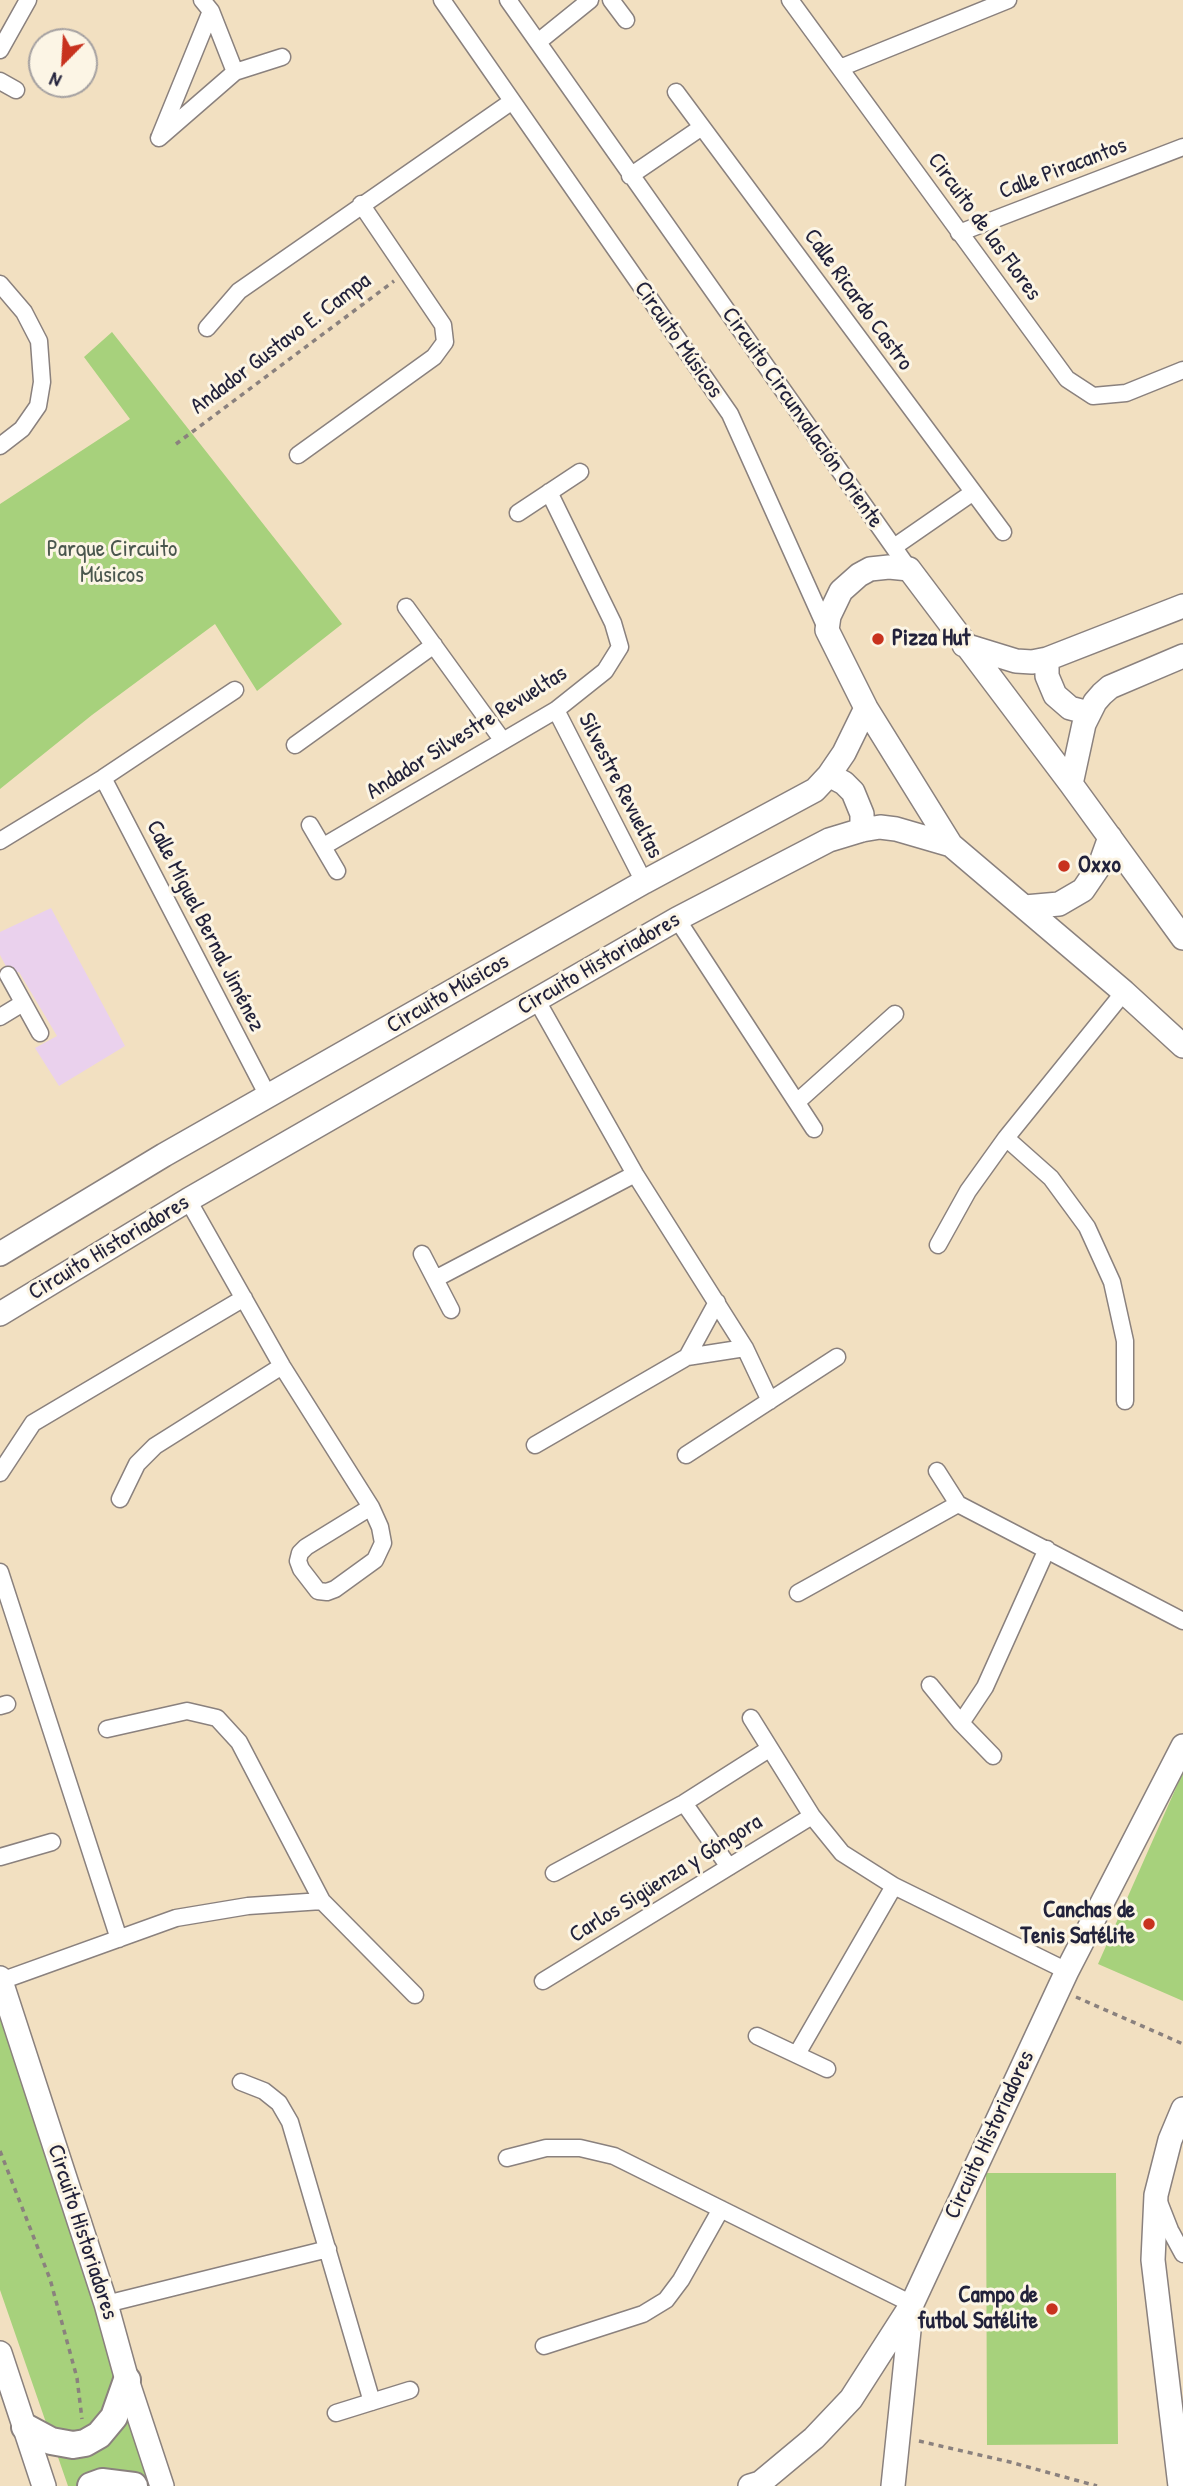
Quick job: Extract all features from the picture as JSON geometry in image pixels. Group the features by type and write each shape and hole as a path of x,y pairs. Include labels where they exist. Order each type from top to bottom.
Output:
{"main road":[{"path":"25,2427 51,2441 73,2445 85,2443 99,2435 114,2417 127,2380"},
{"path":"91,2486 110,2483 134,2486"}],"street":[{"path":"0,50 28,0"},
{"name":"Circuito Músicos","path":"442,0 730,414 827,630 866,708 951,845"},
{"name":"Circuito Circunvalación Oriente","path":"508,0 909,569 1183,938"},
{"path":"538,42 590,0"},
{"path":"611,0 626,20"},
{"name":"Circuito de las Flores","path":"790,0 1067,379 1093,396 1126,393 1183,370"},
{"path":"840,68 1008,0"},
{"path":"206,6 235,72"},
{"path":"206,6 159,138 235,72 282,57"},
{"path":"0,81 16,90"},
{"name":"Calle Ricardo Castro","path":"677,92 1003,532"},
{"path":"207,328 239,291 511,102"},
{"path":"630,176 702,127"},
{"name":"Calle Piracantos","path":"959,233 1183,147"},
{"path":"298,455 434,357 445,342 443,326 361,204"},
{"path":"0,284 24,312 39,341 42,382 38,406 22,429 0,446"},
{"path":"518,513 580,472"},
{"name":"Andador Silvestre Revueltas","path":"324,846 556,710 605,671 620,647 613,623 549,492"},
{"path":"894,547 972,493"},
{"path":"827,630 834,603 849,582 870,569 909,569"},
{"path":"964,645 1016,661 1032,662 1047,659 1183,606"},
{"path":"406,607 503,741"},
{"path":"295,745 434,645"},
{"path":"1071,784 1077,749 1095,702 1110,687 1183,656"},
{"path":"1047,659 1047,676 1055,695 1070,708 1089,713"},
{"path":"0,841 103,778 235,691"},
{"name":"Circuito Músicos","path":"0,1254 164,1155 644,882 794,803 814,790 829,775 844,753 866,708"},
{"name":"Silvestre Revueltas","path":"556,710 644,882"},
{"path":"829,775 844,783 853,792 862,814 862,830"},
{"name":"Calle Miguel Bernal Jiménez","path":"103,778 268,1096"},
{"path":"310,825 337,871"},
{"name":"Circuito Historiadores","path":"0,1314 188,1200 677,919 829,840 862,830 880,827 951,845 1124,992 1183,1046"},
{"path":"1025,907 1059,904 1083,890 1100,865 1110,837"},
{"path":"677,919 814,1129"},
{"path":"8,975 40,1033"},
{"path":"938,1245 968,1191 1006,1138 1124,992"},
{"path":"536,999 635,1174 745,1348 770,1401"},
{"path":"0,1017 23,1003"},
{"path":"797,1102 895,1014"},
{"path":"1006,1138 1051,1178 1087,1227 1112,1282 1125,1341 1125,1401"},
{"path":"435,1279 635,1174"},
{"path":"188,1200 282,1366 371,1507 380,1527 383,1544 375,1560 335,1588 327,1592 318,1591 301,1569 298,1561 300,1553 371,1507"},
{"path":"422,1254 450,1310"},
{"path":"0,1473 33,1423 244,1298"},
{"path":"687,1357 717,1302"},
{"path":"536,1445 687,1357 745,1348"},
{"path":"687,1455 837,1357"},
{"path":"120,1499 137,1465 155,1446 282,1366"},
{"path":"937,1471 958,1504 1183,1621"},
{"path":"798,1594 958,1504"},
{"path":"961,1723 985,1688 1047,1549"},
{"path":"0,1572 119,1939"},
{"path":"930,1685 993,1756"},
{"path":"107,1729 187,1711 217,1718 239,1742 322,1901 415,1995"},
{"path":"751,1718 812,1816 842,1853 894,1886 1062,1980"},
{"name":"Circuito Historiadores","path":"759,2485 814,2438 851,2399 912,2304 1062,1980 1183,1746"},
{"path":"554,1872 684,1803 769,1749"},
{"path":"684,1803 729,1867"},
{"name":"Carlos Sigüenza y Góngora","path":"544,1981 812,1816"},
{"path":"0,1857 52,1842"},
{"path":"797,2054 894,1886"},
{"path":"1,1980 176,1918 248,1906 322,1901"},
{"name":"Circuito Historiadores","path":"1,1980 162,2486"},
{"path":"757,2035 827,2068"},
{"path":"241,2082 264,2091 279,2103 290,2122 372,2402"},
{"path":"1180,2486 1153,2260 1157,2195 1170,2140 1183,2109"},
{"path":"507,2158 545,2148 580,2148 614,2156 912,2304 893,2486"},
{"path":"1157,2195 1170,2230 1183,2254"},
{"path":"544,2346 643,2314 666,2300 681,2280 722,2209"},
{"path":"106,2304 328,2249"},
{"path":"0,2353 44,2486"},
{"path":"336,2413 410,2390"}],"path":[{"name":"Andador Gustavo E. Campa","path":"176,444 407,272"},
{"path":"1062,1980 1183,2044"},
{"path":"0,2151 50,2279 77,2378 85,2443"},
{"path":"898,2438 932,2443 1097,2486"}],"shaded area":[{"path":"51,908 125,1046 59,1086 35,1048 57,1036 19,972 10,974 0,955 0,932"}],"green space":[{"name":"Parque Circuito Músicos","path":"112,332 342,624 257,691 215,624 92,715 0,789 0,504 130,419 84,357"},
{"name":"Canchas de Tenis Satélite","path":"1183,1772 1183,2001 1098,1964"},
{"path":"0,2008 156,2486 68,2486 0,2290"},
{"name":"Campo de futbol Satélite","path":"986,2173 1116,2173 1118,2444 987,2445"}],"place":[{"name":"Pizza Hut","path":"878,639"},
{"name":"Oxxo","path":"1064,866"},
{"name":"Canchas de Tenis Satélite","path":"1149,1924"},
{"name":"Campo de futbol Satélite","path":"1052,2309"}]}
